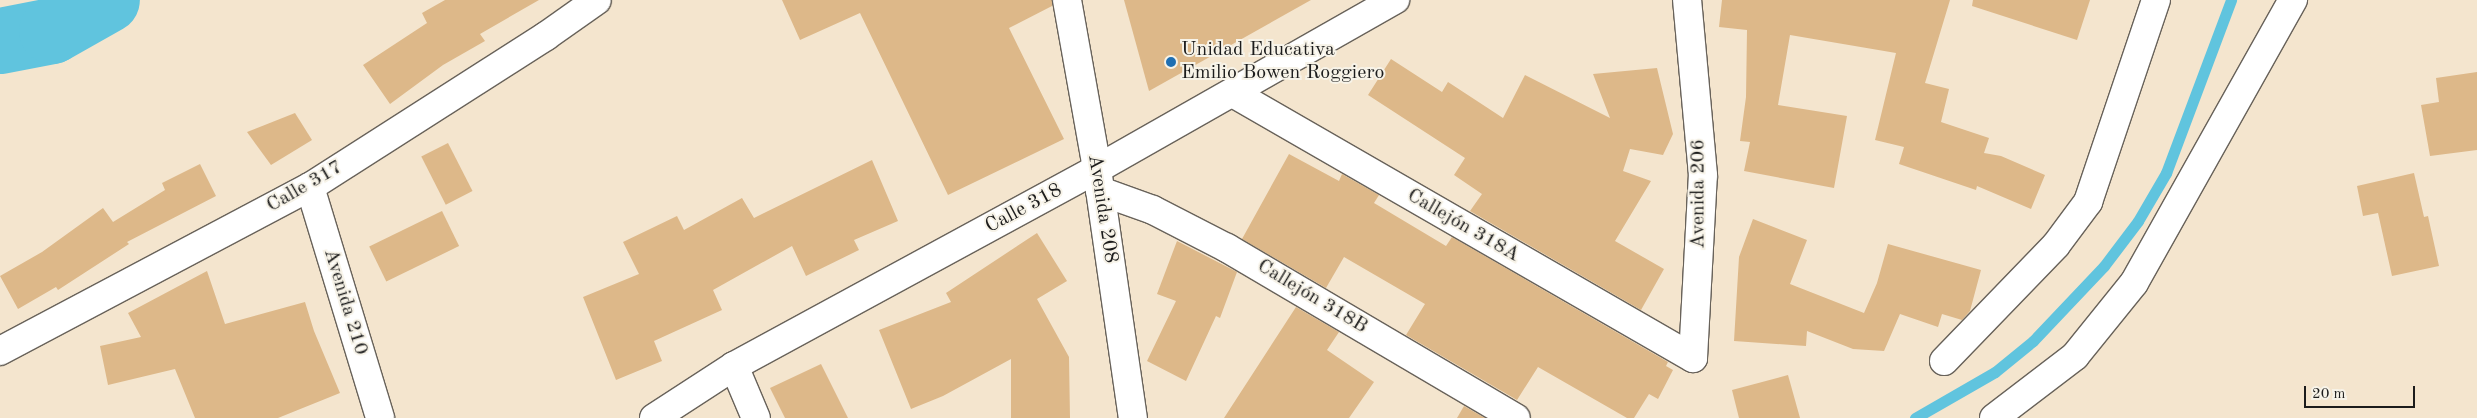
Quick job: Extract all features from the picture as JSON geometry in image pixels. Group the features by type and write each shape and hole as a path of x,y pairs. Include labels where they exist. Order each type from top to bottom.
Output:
{"street":[{"name":"Calle 317","path":"0,351 310,187 546,36 597,0"},
{"name":"Avenida 208","path":"1066,0 1099,180 1133,418"},
{"name":"Calle 318","path":"654,418 734,366 1099,180 1233,93 1395,0"},
{"name":"Avenida 206","path":"1687,0 1703,175 1693,358"},
{"path":"1944,361 2056,245 2088,202 2156,0"},
{"path":"1994,418 2075,356 2134,283 2293,0"},
{"name":"Callejón 318A","path":"1233,93 1693,358"},
{"name":"Callejón 318B","path":"1099,180 1228,248 1516,418"},
{"name":"Avenida 210","path":"310,187 380,418"},
{"path":"734,366 756,418"}],"building":[{"path":"445,0 539,0 480,34 485,41 443,65 390,104 363,65 427,23 422,13"},
{"path":"782,0 1052,0 1052,6 1009,28 1064,139 948,195 860,13 800,40"},
{"name":"Unidad Educativa Emilio Bowen Roggiero","path":"1124,0 1311,0 1149,91"},
{"path":"1722,0 1950,0 1925,83 1949,89 1941,122 1989,138 1984,153 2001,156 2045,175 2031,209 1977,186 1976,190 1899,164 1904,147 1875,140 1896,53 1790,35 1778,105 1847,116 1834,188 1744,171 1750,142 1740,141 1746,97 1747,30 1719,27"},
{"path":"1973,0 2090,0 2077,40 1972,6"},
{"path":"1391,59 1442,92 1448,82 1503,118 1525,75 1610,118 1593,74 1657,68 1673,134 1663,155 1630,149 1623,171 1651,181 1615,241 1664,269 1641,310 1470,211 1482,194 1454,175 1465,158 1368,95"},
{"path":"2477,72 2477,150 2430,156 2421,105 2439,102 2436,78"},
{"path":"295,113 312,140 271,165 247,132"},
{"path":"448,143 473,191 446,205 421,157"},
{"path":"1289,154 1339,181 1342,174 1379,195 1374,203 1446,246 1452,237 1668,362 1666,366 1673,370 1658,399 1649,394 1634,418 1627,418 1538,367 1517,400 1406,335 1425,304 1344,257 1326,288 1242,239"},
{"path":"872,160 898,221 854,240 859,250 806,276 792,246 713,290 722,310 654,341 662,361 616,380 583,297 639,274 623,242 677,216 684,230 742,198 754,218"},
{"path":"200,164 216,196 127,242 129,244 58,290 56,287 18,309 0,276 42,252 103,208 113,222 165,190 162,183"},
{"path":"2414,173 2424,217 2428,216 2439,266 2392,276 2378,213 2363,216 2357,186"},
{"path":"442,211 459,246 386,282 369,247"},
{"path":"1753,219 1807,240 1790,284 1864,313 1877,283 1888,244 1981,270 1970,311 1962,320 1942,314 1938,327 1900,314 1884,351 1853,349 1807,331 1806,346 1734,341 1739,257"},
{"path":"1037,233 1067,281 1037,299 1069,357 1070,418 1011,418 1011,359 943,396 911,409 879,330 951,302 946,293"},
{"path":"1177,241 1237,272 1220,318 1216,316 1186,381 1147,361 1176,301 1157,294"},
{"path":"207,271 225,324 305,302 314,331 340,393 278,418 195,418 175,369 108,385 100,346 141,337 128,313"},
{"path":"1296,307 1339,332 1327,350 1374,382 1349,418 1224,418"},
{"path":"821,364 848,418 785,418 770,388"},
{"path":"1788,375 1800,418 1739,418 1732,390"},
{"path":"1464,406 1485,418 1457,418"}],"waterway":[{"path":"0,41 52,31 107,0"},
{"path":"1915,418 1995,372 2033,341 2104,266 2138,221 2166,173 2231,0"}],"place":[{"name":"Unidad Educativa Emilio Bowen Roggiero","path":"1171,62"}]}
